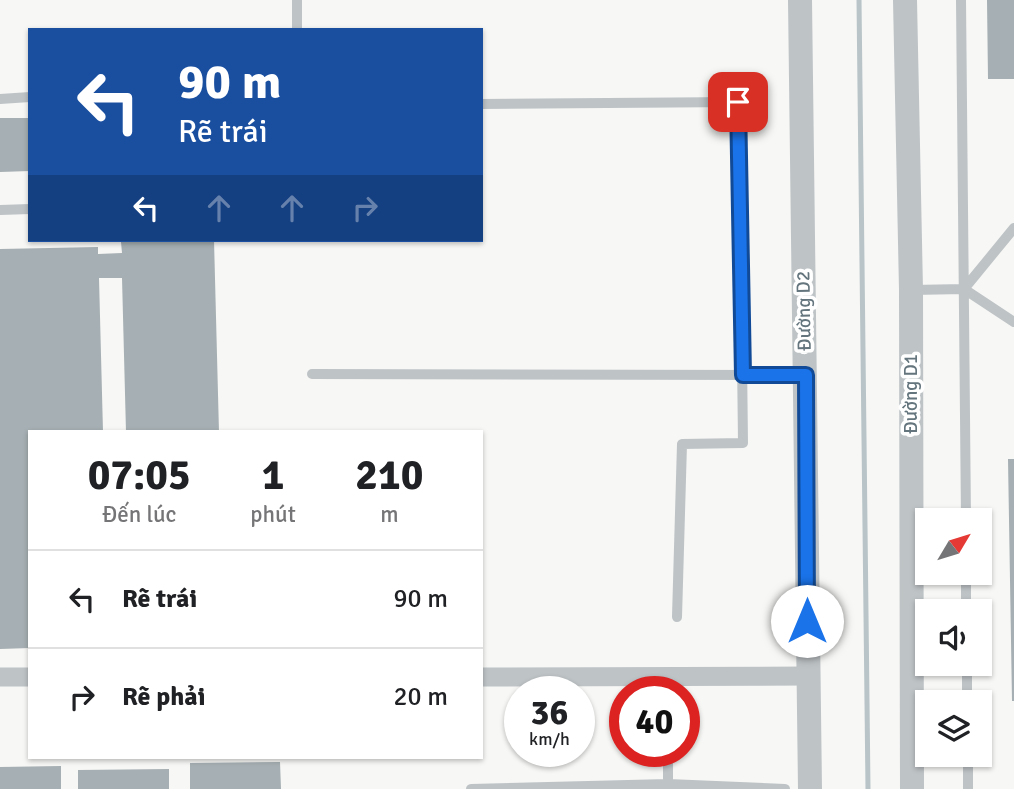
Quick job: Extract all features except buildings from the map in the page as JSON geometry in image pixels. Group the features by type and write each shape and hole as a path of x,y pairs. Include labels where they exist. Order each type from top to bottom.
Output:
{"street":[{"name":"Đường D2","path":"800,0 810,789"},
{"name":"Đường D1","path":"905,0 911,290 912,789"},
{"path":"700,682 808,676"},
{"path":"0,677 28,677"},
{"path":"483,677 609,682"}],"lane":[{"path":"297,0 297,28"},
{"path":"961,0 966,508"},
{"path":"0,99 28,97"},
{"path":"483,104 738,102 743,443 682,444 677,617"},
{"path":"0,210 28,209"},
{"path":"964,289 1014,228"},
{"path":"911,290 964,289 1014,322"},
{"path":"312,374 806,375"},
{"path":"668,767 668,784"},
{"path":"968,767 968,789"},
{"path":"471,789 668,784 785,789"}],"waterway":[{"path":"859,0 868,789"}],"route":[{"path":"738,102 743,375 806,375 807,621"}]}
